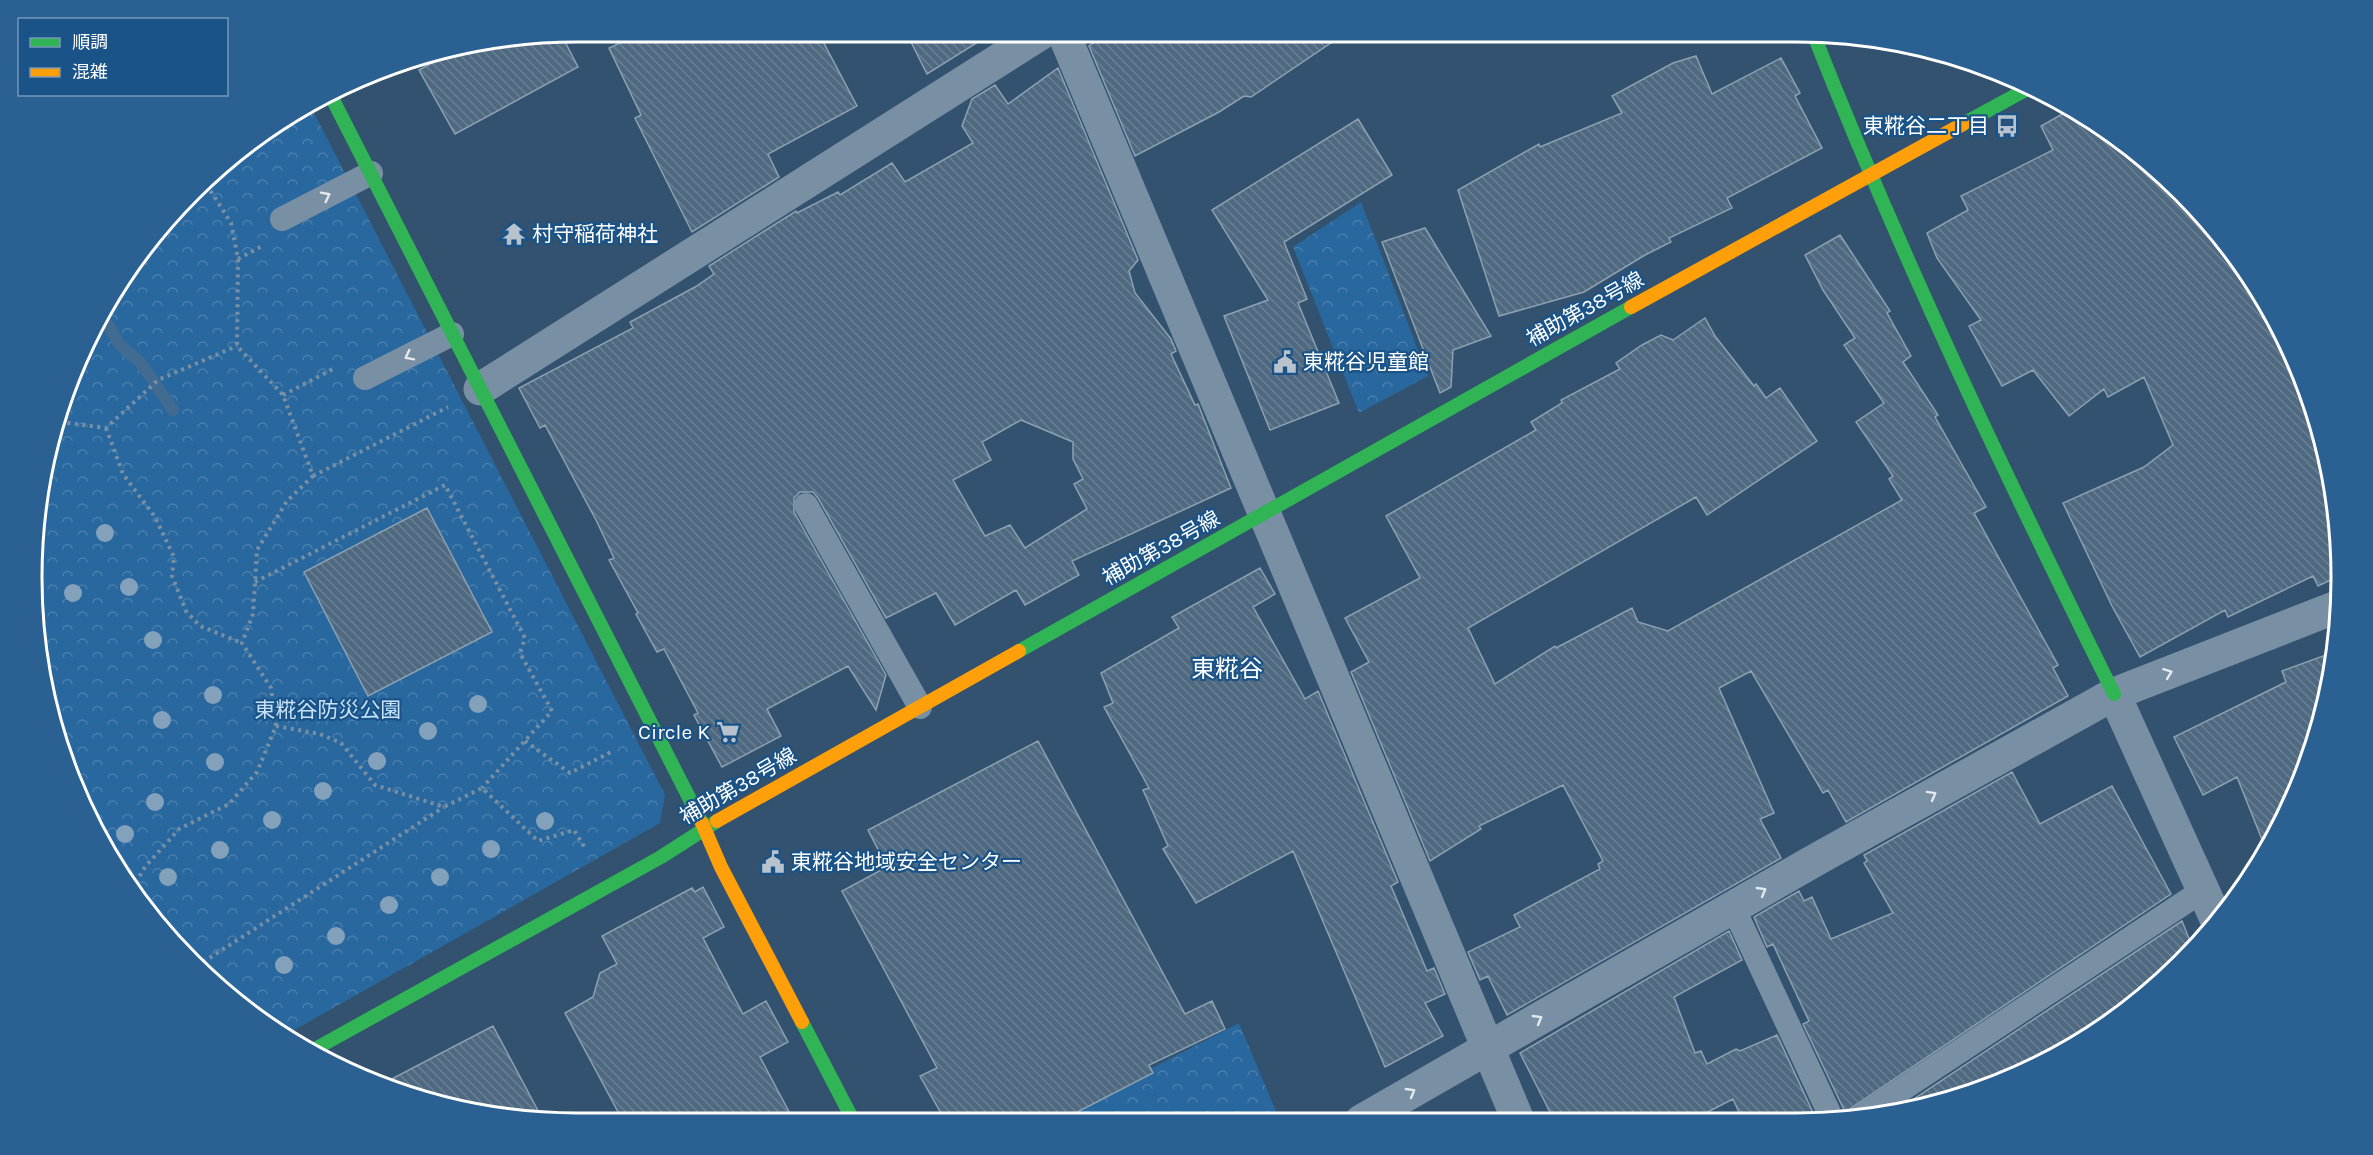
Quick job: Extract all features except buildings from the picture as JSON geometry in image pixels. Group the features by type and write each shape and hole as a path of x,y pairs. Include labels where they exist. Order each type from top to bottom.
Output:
{"street":[{"path":"480,389 1027,42"},
{"path":"1067,42 1515,1113"},
{"path":"1817,43 1887,219 2032,530 2114,694 2213,912"},
{"name":"補助第38号線","path":"320,1046 661,857 702,829 1264,513 2021,92"},
{"path":"334,101 688,793 702,829 849,1113"},
{"path":"1375,1113 1733,907 2114,694 2330,609"}],"lane":[{"path":"282,219 371,173"},
{"path":"365,378 452,334"},
{"path":"806,505 920,707"},
{"path":"1876,1106 2202,891"},
{"path":"1733,907 1829,1112"}],"path":[{"path":"209,189 231,223 238,258 237,346 284,395 314,476"},
{"path":"238,258 266,244"},
{"path":"106,428 158,380 237,346"},
{"path":"284,395 340,366"},
{"path":"242,643 254,614 257,550 287,501 314,476 448,407 452,415"},
{"path":"65,423 106,428"},
{"path":"106,428 123,474 155,517 174,557 172,576 186,611 200,626 242,643 271,688 276,726 257,772 229,804 179,829 146,867 137,881"},
{"path":"204,961 444,807 483,788 552,711 520,653 525,638 445,485 255,582"},
{"path":"276,726 320,734 341,742 375,785 444,807"},
{"path":"525,741 570,773 613,751"},
{"path":"483,788 538,841 574,830 585,848"}],"green space":[{"name":"東糀谷防災公園","path":"314,112 665,795 660,823 293,1031 224,980 175,931 132,875 97,814 70,750 60,716 52,682 43,613 43,542 47,508 52,473 70,405 97,341 114,310 132,280 175,224 224,175 280,132"},
{"path":"1361,202 1428,376 1359,413 1293,247"},
{"path":"1239,1023 1277,1113 1065,1113"}],"waterway":[{"path":"106,325 120,345 141,363 173,410"}],"traffic: fast":[{"path":"1817,43 1882,201 1956,367 2114,694"},
{"path":"1963,124 2021,92"},
{"path":"334,101 702,823"},
{"path":"1019,651 1631,307"},
{"path":"320,1046 661,857 717,821"},
{"path":"802,1022 849,1113"}],"traffic: slow":[{"path":"1631,307 1963,124"},
{"path":"717,821 1019,651"},
{"path":"702,823 721,867 802,1022"}],"place":[{"name":"東糀谷二丁目","path":"2007,126"},
{"name":"村守稲荷神社","path":"514,234"},
{"name":"東糀谷児童館","path":"1285,362"},
{"name":"Circle K","path":"728,732"},
{"name":"東糀谷地域安全センター","path":"773,862"}],"district":[{"name":"東糀谷","path":"1227,669"}]}
